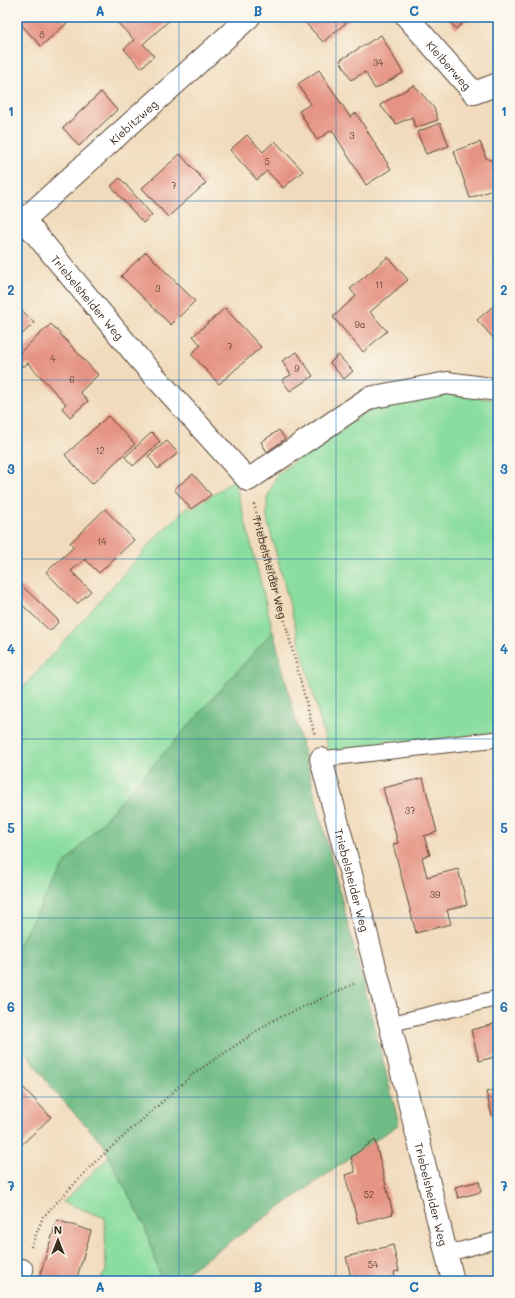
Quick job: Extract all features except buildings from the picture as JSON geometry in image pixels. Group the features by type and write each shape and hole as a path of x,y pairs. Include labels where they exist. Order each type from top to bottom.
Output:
{"street":[{"name":"Kiebitzweg","path":"20,223 250,17"},
{"name":"Kleiberweg","path":"407,17 474,93 498,84"},
{"name":"Triebelsheider Weg","path":"20,223 248,480"},
{"path":"248,480 369,398 447,383 498,390"},
{"name":"Triebelsheider Weg","path":"321,759 390,1024 453,1281"}],"lane":[{"path":"321,759 498,739"},
{"path":"390,1024 498,998"},
{"path":"446,1254 498,1240"}],"path":[{"name":"Triebelsheider Weg","path":"248,480 321,759"},
{"path":"20,1275 43,1217 95,1162 194,1074 272,1021 377,974"}],"green space":[{"path":"446,394 498,400 498,733 329,754 267,519 267,498 276,476 299,457 373,407"},
{"path":"232,481 235,481 273,631 63,866 17,948 17,694 158,535 198,497 207,499"},
{"path":"273,631 399,1124 174,1281 162,1281 144,1224 104,1145 53,1090 17,1040 17,948 63,866"},
{"path":"109,1157 144,1224 162,1281 99,1281 106,1271 105,1218 63,1202"}]}
